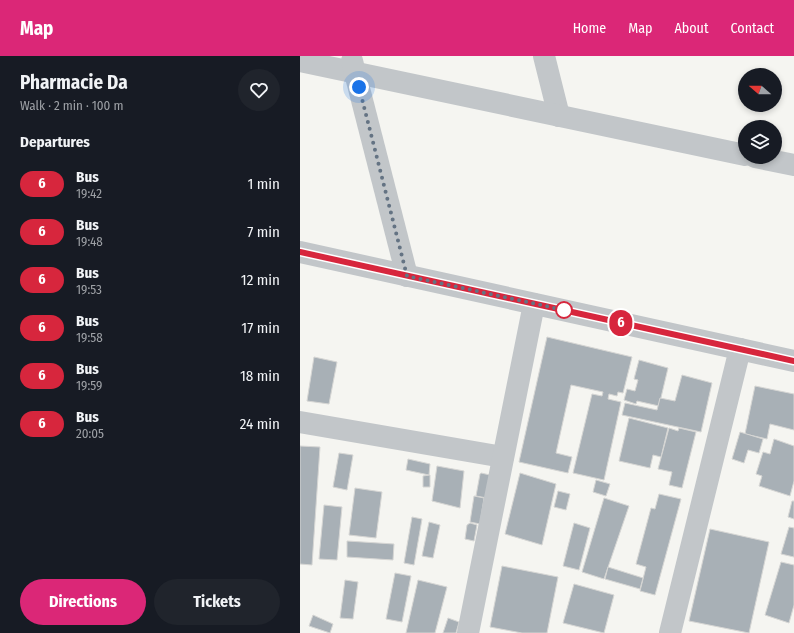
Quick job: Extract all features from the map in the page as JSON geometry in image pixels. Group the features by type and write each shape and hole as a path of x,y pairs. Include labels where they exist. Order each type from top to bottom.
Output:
{"street":[{"path":"544,56 559,116"},
{"path":"300,61 353,64 559,116 738,154"},
{"path":"353,64 407,276"},
{"path":"782,163 794,165"},
{"path":"300,252 794,361"},
{"path":"468,633 534,304"},
{"path":"670,633 740,349"},
{"path":"300,422 503,457"}],"building":[{"path":"547,337 632,357 623,393 618,392 617,396 609,394 608,399 621,402 604,480 573,473 592,394 602,396 603,392 571,385 556,453 572,457 568,473 519,462"},
{"path":"314,357 337,362 329,404 307,401"},
{"path":"639,360 668,368 659,406 637,401 636,404 624,400 627,389 635,391 638,380 634,379"},
{"path":"682,375 712,383 701,432 622,415 625,403 657,410 660,398 675,401"},
{"path":"755,386 794,394 794,430 770,424 767,439 745,434"},
{"path":"629,418 668,428 661,457 653,455 650,468 619,461"},
{"path":"669,428 678,431 679,428 696,432 682,488 669,485 672,472 658,469"},
{"path":"740,432 763,439 759,453 748,450 744,463 732,459"},
{"path":"774,439 794,446 794,481 790,496 759,486 762,476 756,474 763,452 770,454"},
{"path":"300,446 320,447 312,565 300,564"},
{"path":"339,453 353,455 347,490 333,487"},
{"path":"408,459 430,464 429,475 406,470"},
{"path":"437,466 464,471 460,508 432,501"},
{"path":"481,473 490,475 487,498 476,496"},
{"path":"520,473 556,484 542,545 505,534"},
{"path":"430,475 430,487 423,487 423,476"},
{"path":"596,480 610,484 606,496 593,492"},
{"path":"355,488 382,492 376,538 349,535"},
{"path":"558,491 570,494 566,510 554,507"},
{"path":"659,494 681,499 655,595 640,591 646,567 636,564 651,508 655,509"},
{"path":"474,496 484,498 480,524 470,522"},
{"path":"604,498 629,506 604,579 582,572"},
{"path":"792,501 794,501 794,519 788,517"},
{"path":"324,505 342,507 337,560 319,559"},
{"path":"412,517 422,519 414,565 404,563"},
{"path":"429,522 440,525 433,558 422,556"},
{"path":"470,523 477,525 474,541 465,539 467,525"},
{"path":"574,523 590,528 579,570 563,566"},
{"path":"789,527 794,528 794,557 781,554"},
{"path":"710,529 769,542 749,633 689,621"},
{"path":"347,541 394,544 393,560 347,557"},
{"path":"781,562 794,565 794,605 789,623 765,615"},
{"path":"502,566 558,577 547,633 522,633 490,627"},
{"path":"608,567 643,578 640,589 605,579"},
{"path":"395,573 411,576 402,622 386,619"},
{"path":"345,580 358,582 353,619 340,618"},
{"path":"418,580 447,587 435,633 406,633"},
{"path":"574,584 614,595 604,633 563,623"},
{"path":"313,615 333,624 330,633 309,626"},
{"path":"448,618 459,622 456,633 443,633"}],"bus line":[{"name":"6","path":"300,252 794,361"}],"route":[{"path":"359,87 407,276 564,310"}]}
